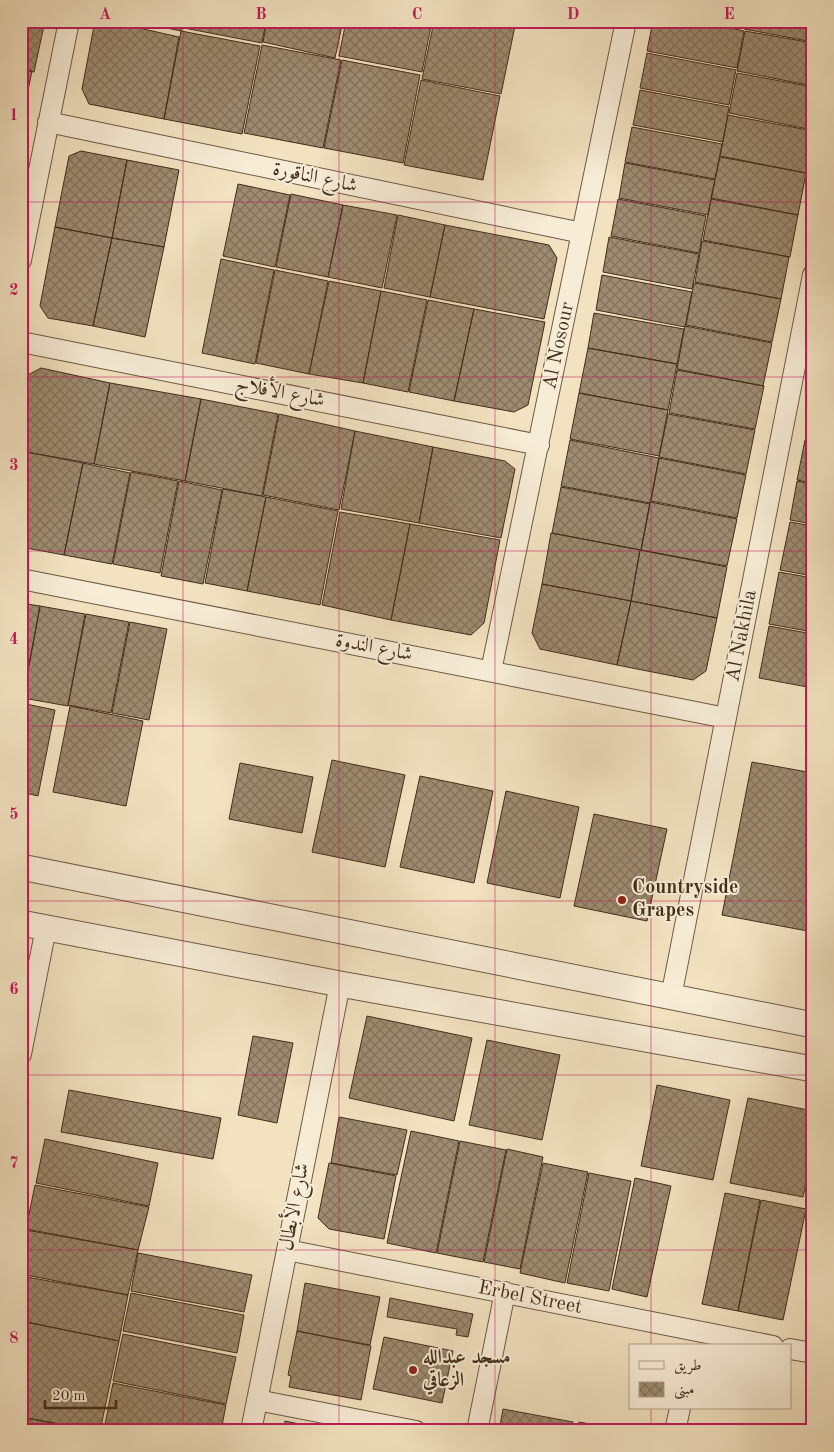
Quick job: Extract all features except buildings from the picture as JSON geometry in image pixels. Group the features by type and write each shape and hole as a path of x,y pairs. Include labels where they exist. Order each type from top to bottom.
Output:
{"street":[{"path":"21,260 28,188 48,122 69,21"},
{"name":"Al Nosour","path":"491,671 626,21"},
{"name":"شارع الناقورة","path":"48,122 582,233"},
{"name":"Al Nakhila","path":"671,997 812,288"},
{"name":"شارع الأفلاج","path":"21,342 538,444"},
{"name":"شارع الندوة","path":"21,579 726,718"},
{"path":"21,867 813,1025"},
{"path":"21,923 340,984 813,1069"},
{"path":"21,1054 46,928"},
{"name":"شارع الأبطال","path":"251,1431 340,984"},
{"name":"Erbel Street","path":"287,1250 505,1292 694,1339 750,1344"},
{"path":"477,1431 505,1292"},
{"path":"792,1349 813,1353"},
{"path":"257,1400 416,1431"},
{"path":"676,1431 680,1410"}],"place":[{"name":"Countryside Grapes","path":"622,900"},
{"name":"مسجد عبدالله الزعاقي","path":"413,1370"}]}
